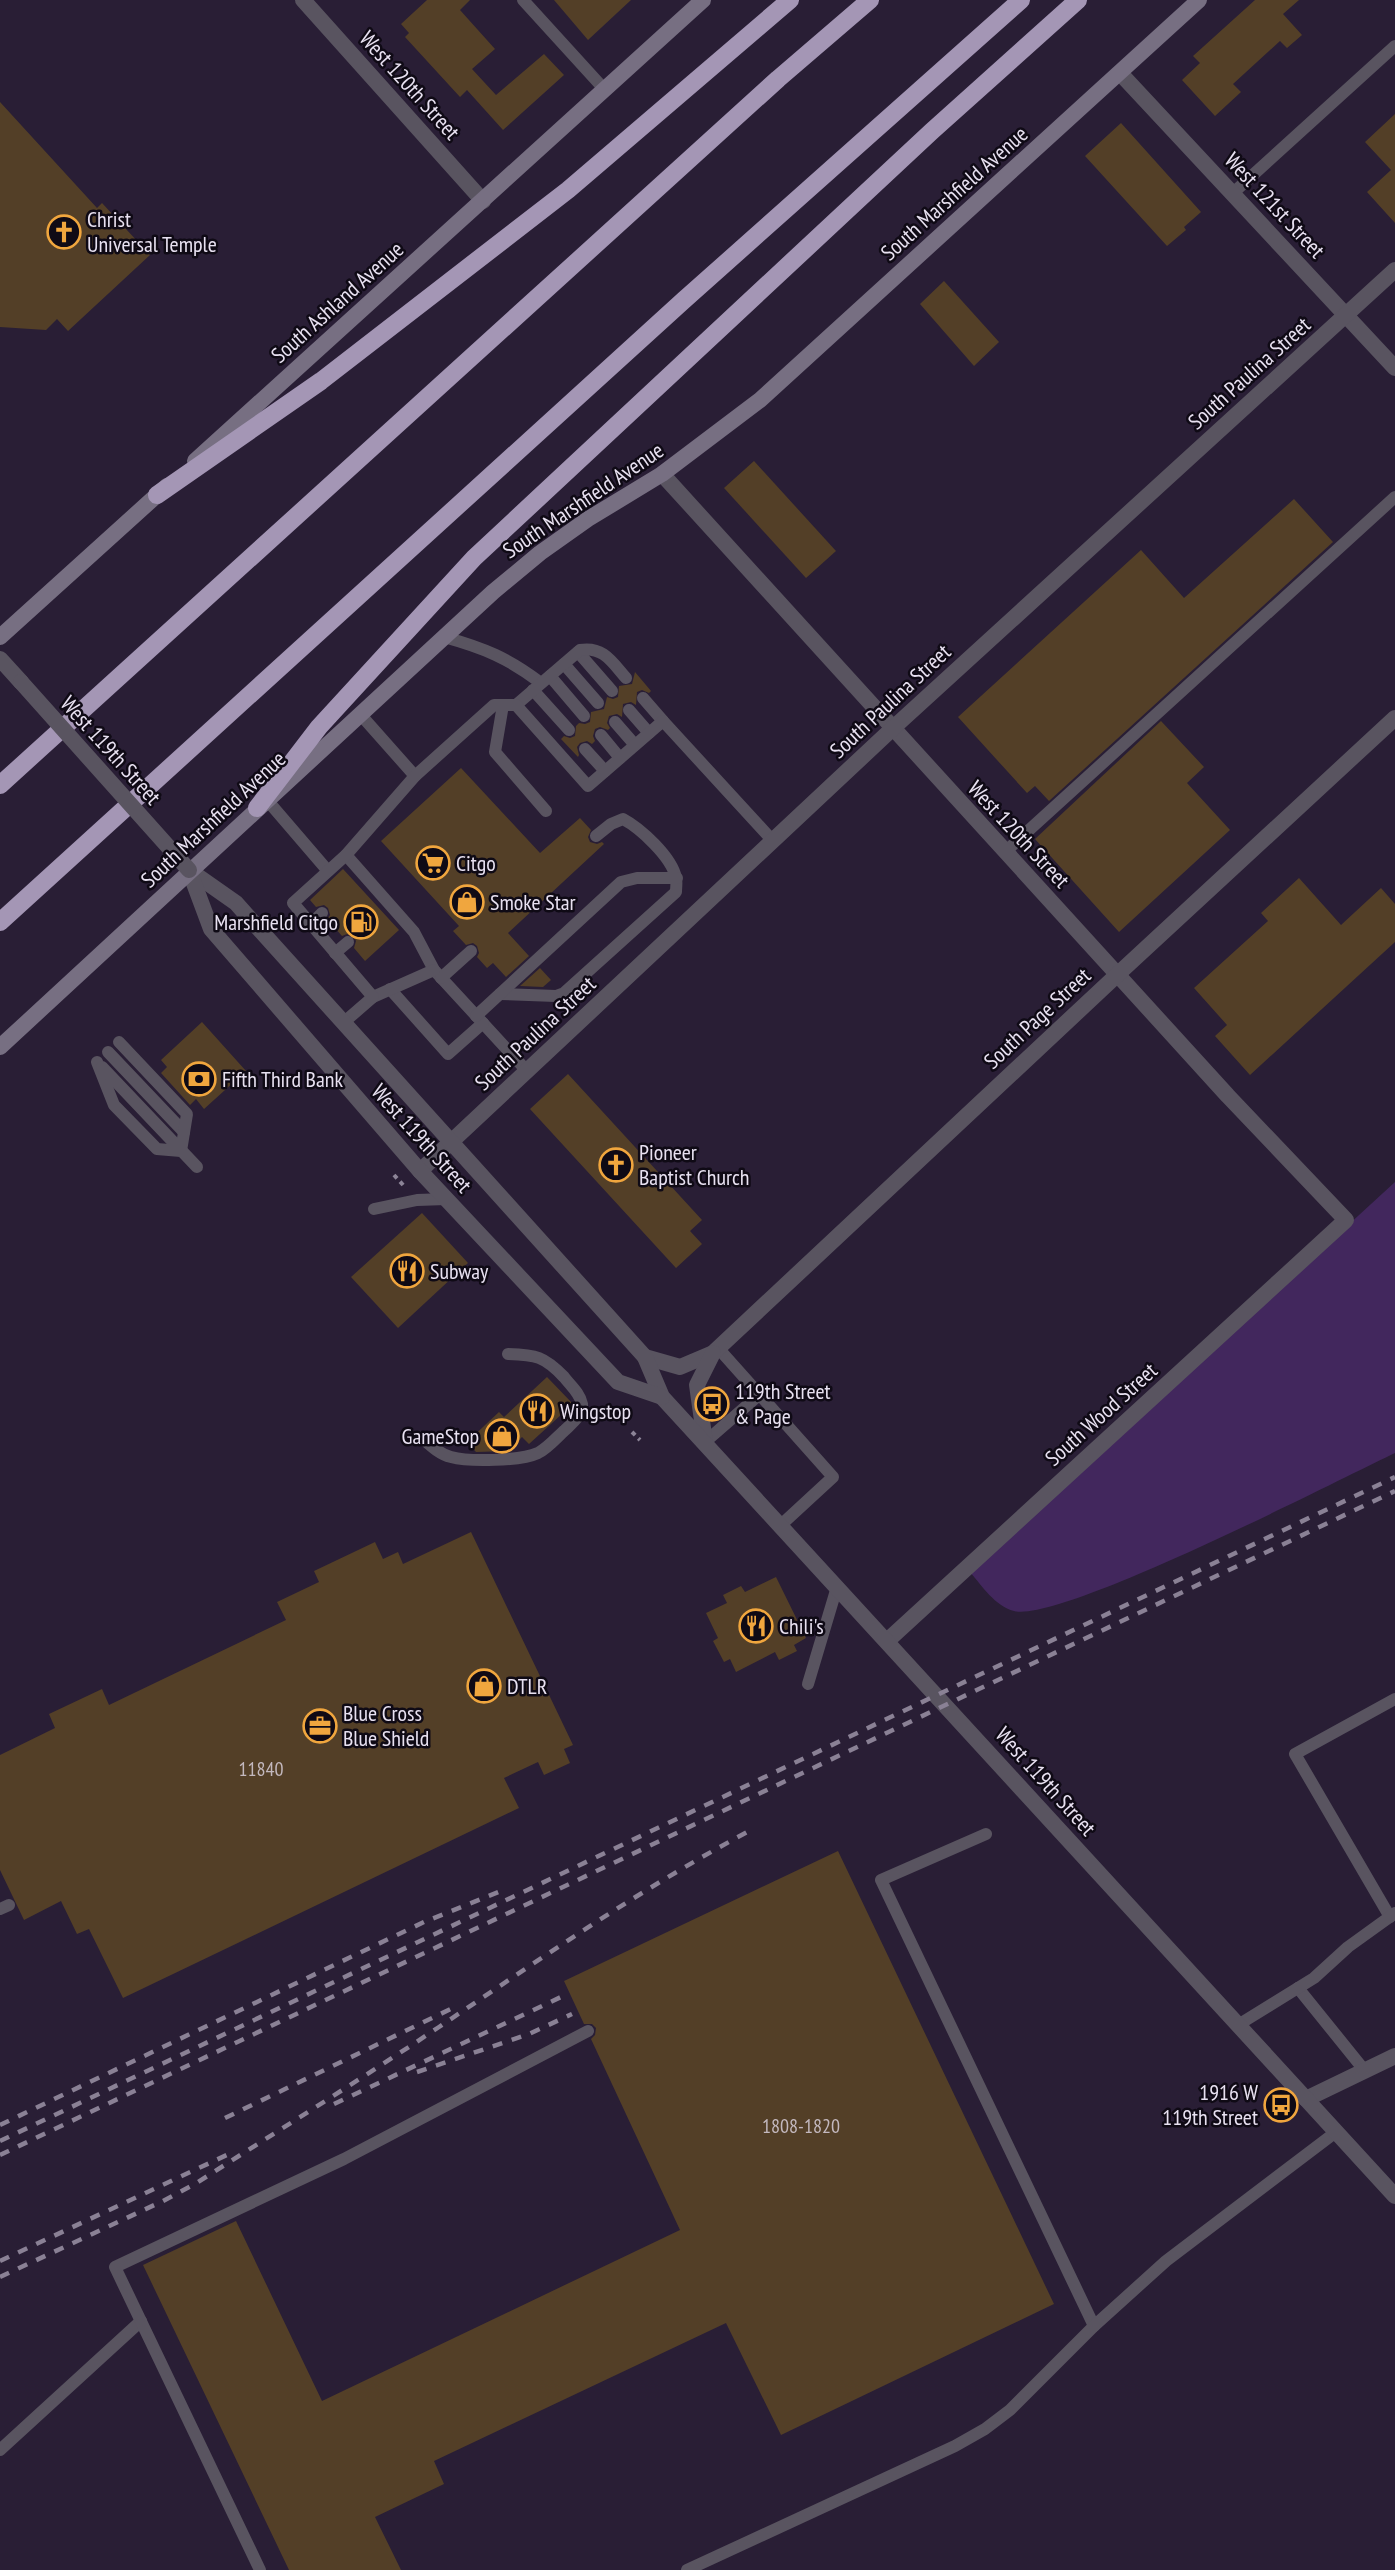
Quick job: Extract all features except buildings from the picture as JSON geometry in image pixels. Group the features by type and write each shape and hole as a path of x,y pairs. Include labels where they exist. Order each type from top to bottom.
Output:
{"highway":[{"path":"157,495 321,381 568,190 790,0"},
{"path":"0,785 770,87 870,0"},
{"path":"0,922 693,292 1021,0"},
{"path":"262,804 319,727 474,558 915,146 1078,0"}],"main road":[{"name":"South Ashland Avenue","path":"0,637 703,0"},
{"name":"South Marshfield Avenue","path":"0,1047 189,870 444,637 540,553 588,519 662,474 760,400 1199,0"}],"street":[{"name":"West 120th Street","path":"303,0 483,201"},
{"name":"West 121st Street","path":"1120,73 1395,368"},
{"name":"South Paulina Street","path":"420,1171 892,729 1395,270"},
{"name":"West 120th Street","path":"662,474 1228,1096 1346,1220"},
{"name":"West 119th Street","path":"0,659 189,870 236,903 645,1357 662,1397 1395,2196"},
{"name":"South Page Street","path":"645,1357 680,1367 715,1350 1395,718"},
{"name":"West 119th Street","path":"189,870 211,929 420,1171 618,1382 662,1397"},
{"name":"South Wood Street","path":"887,1641 1346,1220"},
{"name":"South Page Street","path":"705,1442 697,1385 715,1350"},
{"path":"1306,2099 1395,2056"}],"lane":[{"path":"523,0 605,90"},
{"path":"1233,193 1395,46"},
{"path":"1005,852 1395,497"},
{"path":"444,637 476,646 514,663 584,716"},
{"path":"373,997 293,903 346,855 415,776 494,705 510,705 578,652 592,648 603,652 626,678"},
{"path":"578,652 612,691"},
{"path":"564,664 598,703"},
{"path":"541,683 569,730"},
{"path":"643,698 773,841"},
{"path":"510,705 588,786 663,721"},
{"path":"510,705 495,752 546,811"},
{"path":"629,710 649,733"},
{"path":"360,714 415,776"},
{"path":"615,722 635,745"},
{"path":"600,735 621,758"},
{"path":"585,749 605,771"},
{"path":"262,804 328,871"},
{"path":"500,994 556,996 564,993 676,892 676,878 670,863 638,827 623,819 611,824 596,836"},
{"path":"346,855 360,879 386,908 414,932 437,974 527,1071"},
{"path":"390,989 448,1054 500,994 621,882 637,878 676,878"},
{"path":"311,924 322,913"},
{"path":"335,953 348,942"},
{"path":"343,1023 373,997 437,974 471,951"},
{"path":"119,1042 188,1114 182,1151"},
{"path":"108,1052 184,1132"},
{"path":"97,1062 114,1104 121,1112 157,1149 182,1151 197,1167"},
{"path":"374,1209 417,1200 446,1199"},
{"path":"715,1350 833,1477 781,1525"},
{"path":"421,1437 442,1454 452,1458 517,1458 539,1453 575,1421 582,1405 579,1397 551,1364 541,1357 508,1354"},
{"path":"705,1442 759,1395"},
{"path":"808,1684 837,1587"},
{"path":"1238,2025 1314,1978 1348,1947 1392,1915 1295,1754 1395,1699"},
{"path":"986,1834 882,1880 1094,2326"},
{"path":"1298,1988 1365,2071"},
{"path":"260,2570 115,2266 344,2159 588,2031"},
{"path":"687,2570 956,2446 985,2429 1010,2410 1094,2326 1175,2254 1336,2132"},
{"path":"0,2450 141,2321"}],"path":[{"path":"394,1175 405,1188"},
{"path":"632,1432 640,1440"}],"shaded area":[{"path":"1395,1182 1395,1453 1200,1547 1140,1574 1085,1595 1041,1609 1014,1611 1001,1605 989,1595 970,1572"}],"railway":[{"path":"0,2141 1395,1477"},
{"path":"0,2155 1395,1491"},
{"path":"0,2277 195,2184 378,2067 632,1899 753,1829"},
{"path":"0,2125 424,1922 506,1889"},
{"path":"334,2104 561,1997"},
{"path":"225,2118 459,2005"},
{"path":"417,2072 529,2034 572,2014"},
{"path":"0,2261 231,2153"}],"place":[{"name":"Christ Universal Temple","path":"64,232"},
{"name":"Citgo","path":"433,863"},
{"name":"Smoke Star","path":"467,902"},
{"name":"Marshfield Citgo","path":"361,922"},
{"name":"Fifth Third Bank","path":"199,1079"},
{"name":"Pioneer Baptist Church","path":"616,1165"},
{"name":"Subway","path":"407,1271"},
{"name":"119th Street & Page","path":"712,1404"},
{"name":"Wingstop","path":"537,1411"},
{"name":"GameStop","path":"502,1436"},
{"name":"Chili's","path":"756,1626"},
{"name":"DTLR","path":"484,1686"},
{"name":"Blue Cross Blue Shield","path":"320,1726"},
{"name":"1916 W 119th Street","path":"1281,2105"}]}
